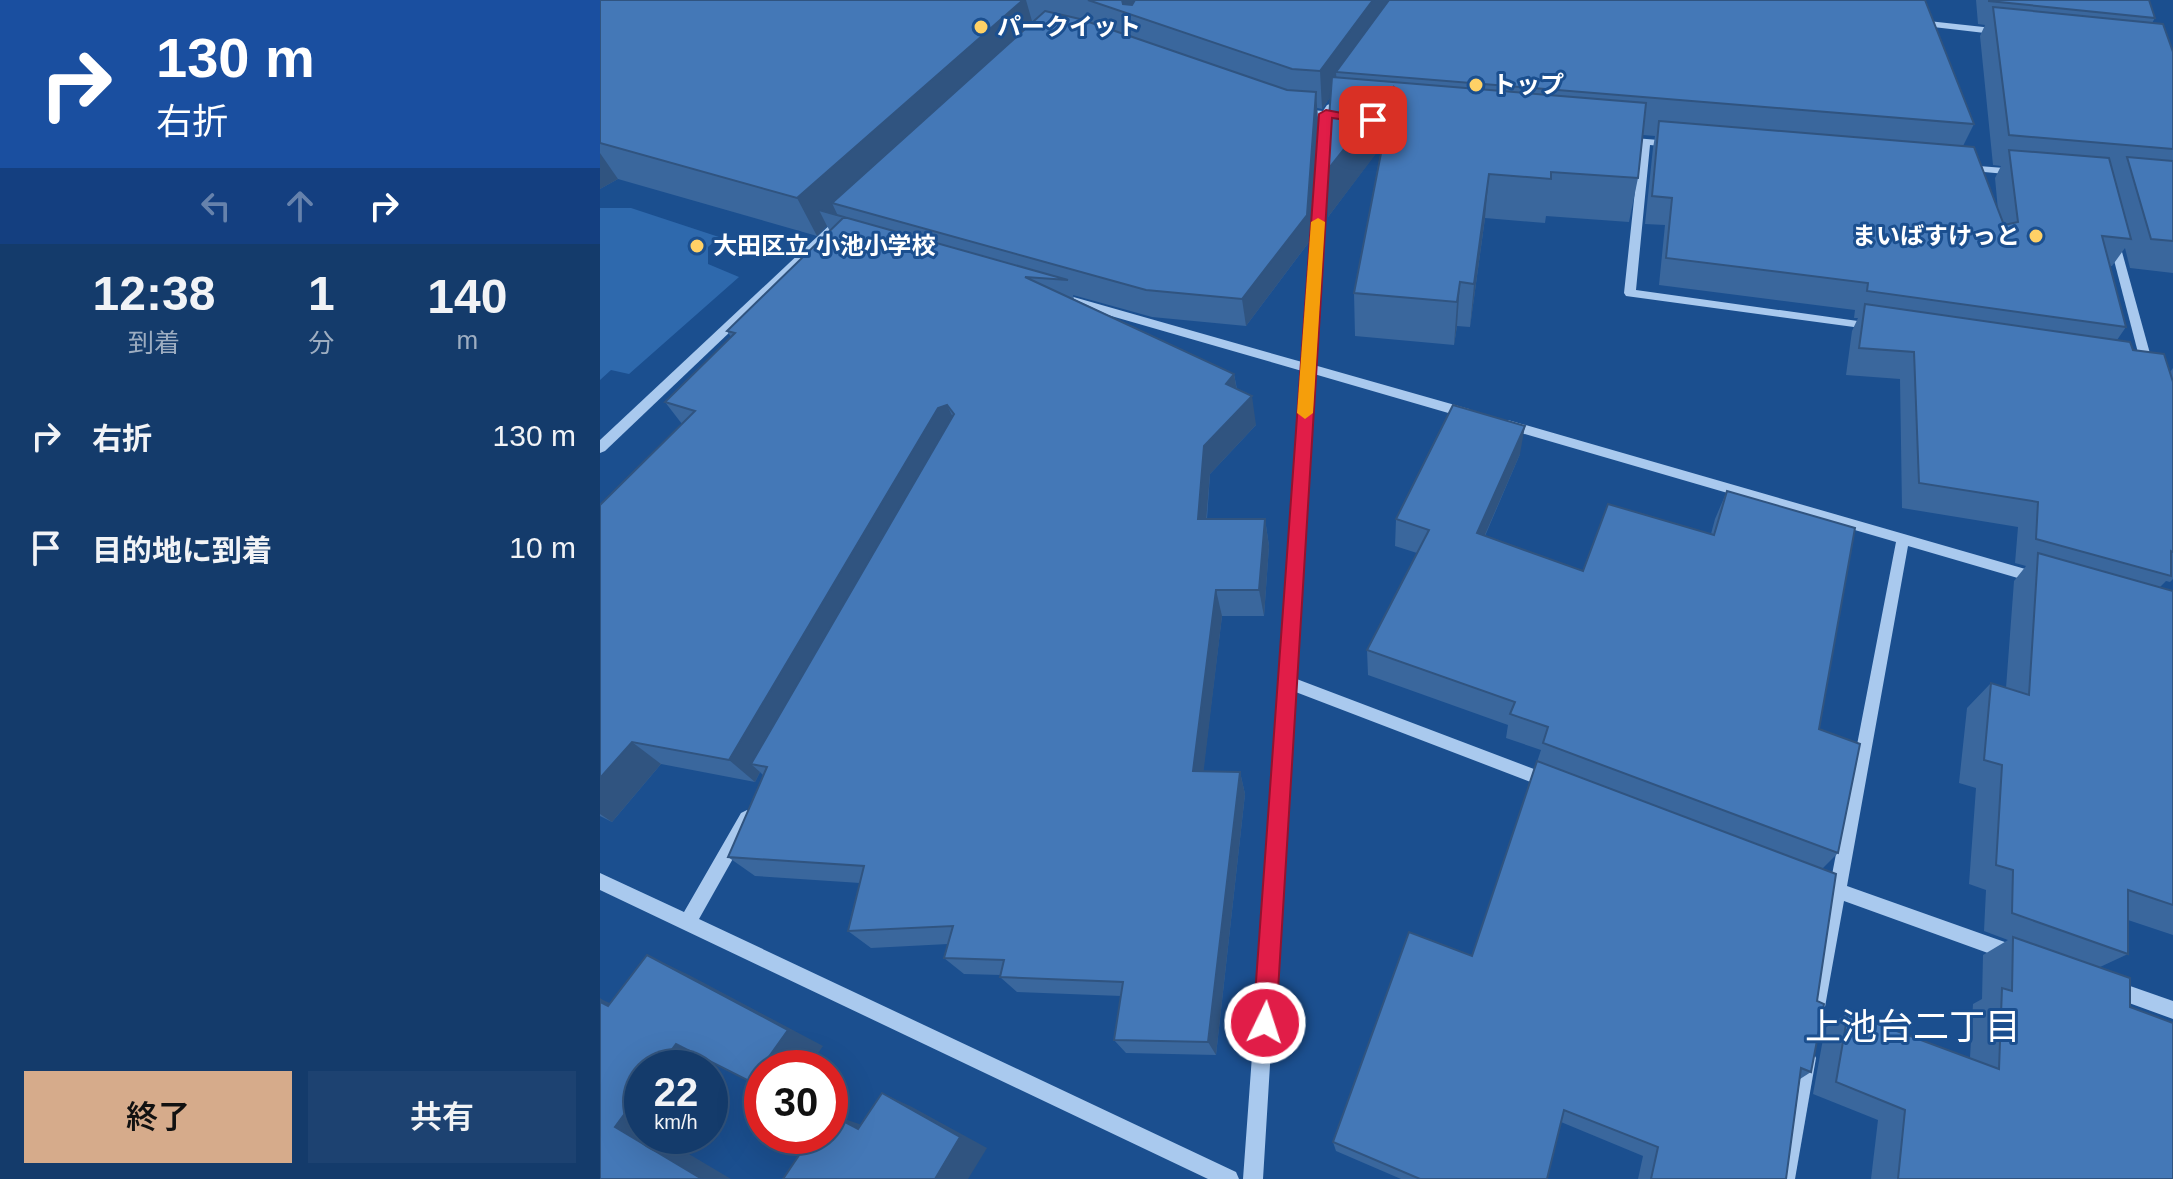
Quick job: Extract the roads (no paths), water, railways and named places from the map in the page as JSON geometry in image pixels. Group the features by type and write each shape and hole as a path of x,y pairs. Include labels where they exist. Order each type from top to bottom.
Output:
{"street":[{"path":"1912,23 2019,34"},
{"path":"1253,1179 1308,367 1330,108"},
{"path":"1293,112 1330,108 1360,118"},
{"path":"1616,140 1676,145"},
{"path":"1645,142 1630,293 1881,328"},
{"path":"1957,168 2035,174"},
{"path":"600,448 847,216"},
{"path":"2109,222 2154,367 2151,380"},
{"path":"829,232 843,236"},
{"path":"1049,294 2053,582"},
{"path":"2132,364 2154,367"},
{"path":"1785,1179 1903,539"},
{"path":"1287,682 1570,790"},
{"path":"688,922 758,798"},
{"path":"1808,880 2027,958"},
{"path":"600,881 1229,1179"},
{"path":"2100,984 2173,1010"}],"place":[{"name":"パークイット","path":"981,27"},
{"name":"トップ","path":"1476,85"},
{"name":"まいばすけっと","path":"2036,236"},
{"name":"大田区立 小池小学校","path":"697,246"}],"district":[{"name":"上池台二丁目","path":"1913,1026"}]}
